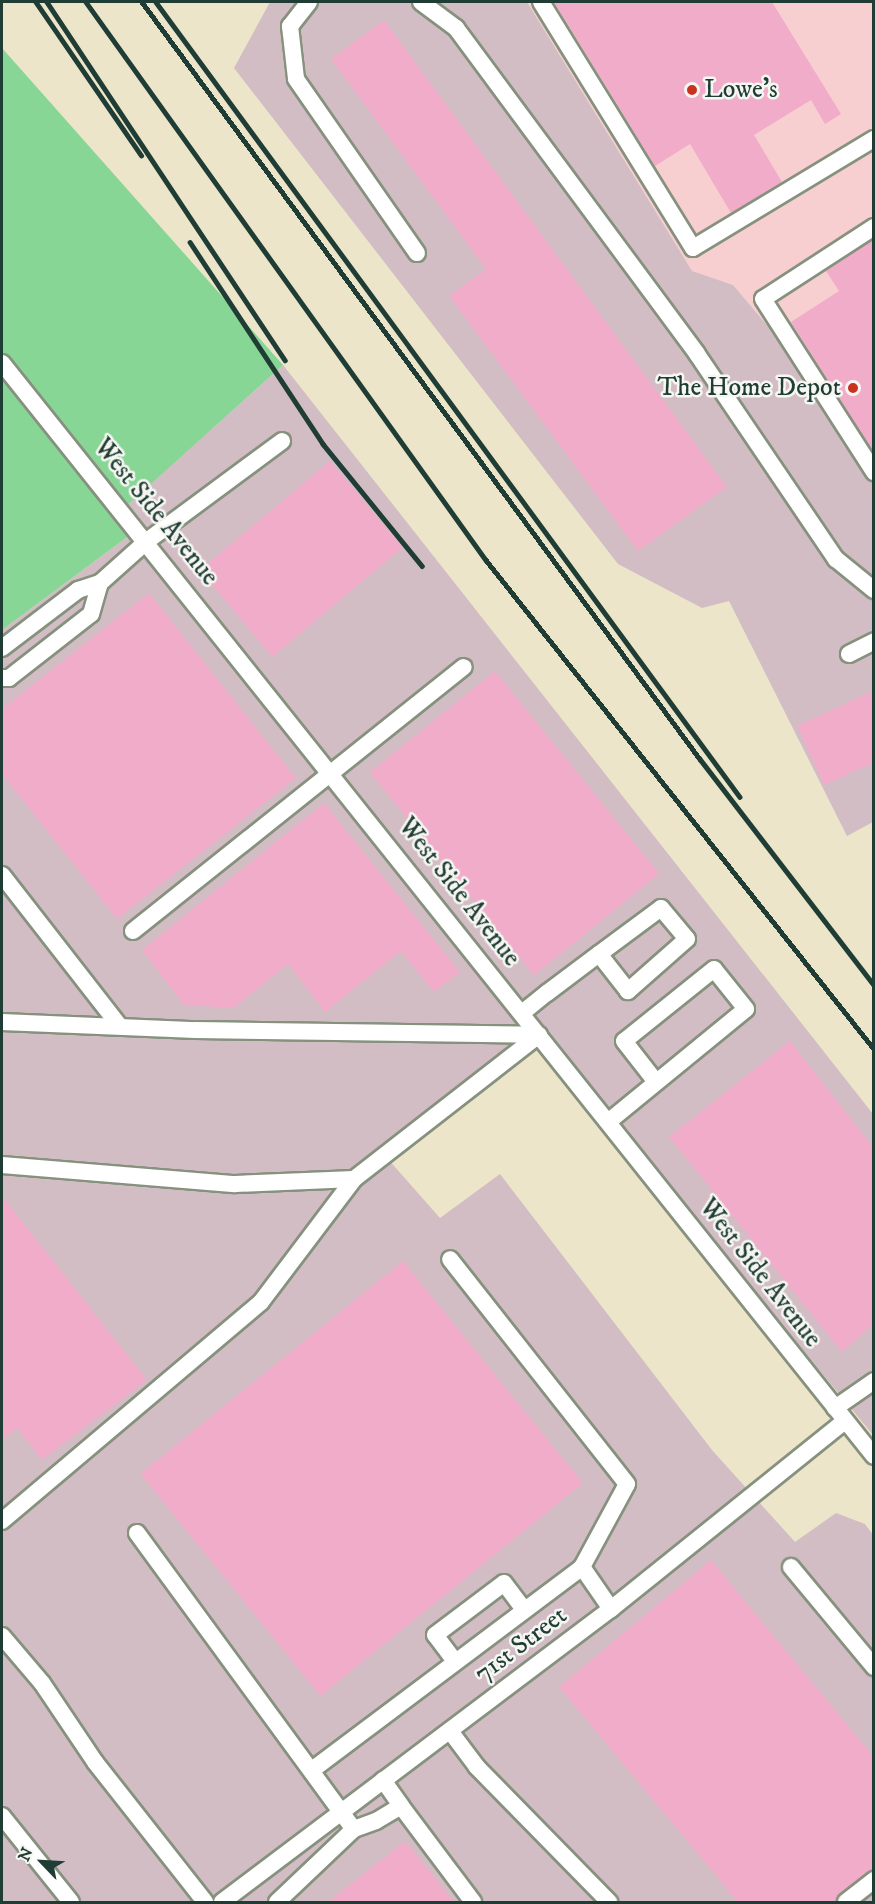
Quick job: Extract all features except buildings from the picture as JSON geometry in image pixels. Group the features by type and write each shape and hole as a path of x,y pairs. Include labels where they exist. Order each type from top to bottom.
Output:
{"street":[{"path":"309,2 290,27 296,79 417,253"},
{"path":"421,2 456,28 697,354 836,558 873,590"},
{"path":"542,2 693,248 873,139"},
{"path":"873,227 764,299 873,472"},
{"name":"West Side Avenue","path":"2,363 147,541 840,1414 868,1437 873,1456"},
{"path":"2,648 78,590 100,583 147,541 282,441"},
{"path":"2,678 9,678 91,614 100,583"},
{"path":"849,654 873,641"},
{"path":"133,931 333,775 464,668"},
{"path":"2,875 118,1024"},
{"path":"522,1013 599,954 661,908 687,939 628,991 599,954"},
{"path":"608,1122 746,1009 714,969 624,1041 656,1082"},
{"path":"2,1022 118,1024 196,1030 539,1035"},
{"path":"2,1521 261,1302 354,1179 539,1035"},
{"path":"2,1165 236,1184 354,1179"},
{"path":"312,1770 454,1660 582,1567 627,1484 450,1259"},
{"name":"71st Street","path":"222,1902 611,1609 871,1388"},
{"path":"137,1533 354,1829"},
{"path":"582,1567 611,1609"},
{"path":"792,1567 873,1667"},
{"path":"454,1660 435,1635 504,1583 524,1610"},
{"path":"2,1636 42,1683 95,1762 205,1902"},
{"path":"450,1731 477,1767 609,1902"},
{"path":"384,1780 400,1806 473,1902"},
{"path":"277,1902 354,1829 376,1821 400,1806"},
{"path":"2,1816 71,1902"},
{"path":"846,1902 873,1880"}],"shaded area":[{"path":"270,2 527,2 692,271 733,285 798,362 873,476 873,822 847,836 729,601 702,608 618,564 234,68"},
{"path":"527,2 873,2 873,476 733,285 692,272"},
{"path":"283,365 873,1114 873,1435 539,1031 380,1150 440,1218 500,1174 712,1450 795,1542 836,1513 865,1524 873,1535 873,1902 2,1902 2,630 138,529 123,508"}],"green space":[{"path":"2,48 283,365 124,508 138,529 2,630"}],"railway":[{"path":"36,2 141,155"},
{"path":"47,2 285,360"},
{"path":"86,2 486,560 874,1049"},
{"path":"142,2 700,759 874,985"},
{"path":"156,2 740,797"},
{"path":"190,242 323,444 422,566"}],"place":[{"name":"Lowe's","path":"692,90"},
{"name":"The Home Depot","path":"853,388"}]}
